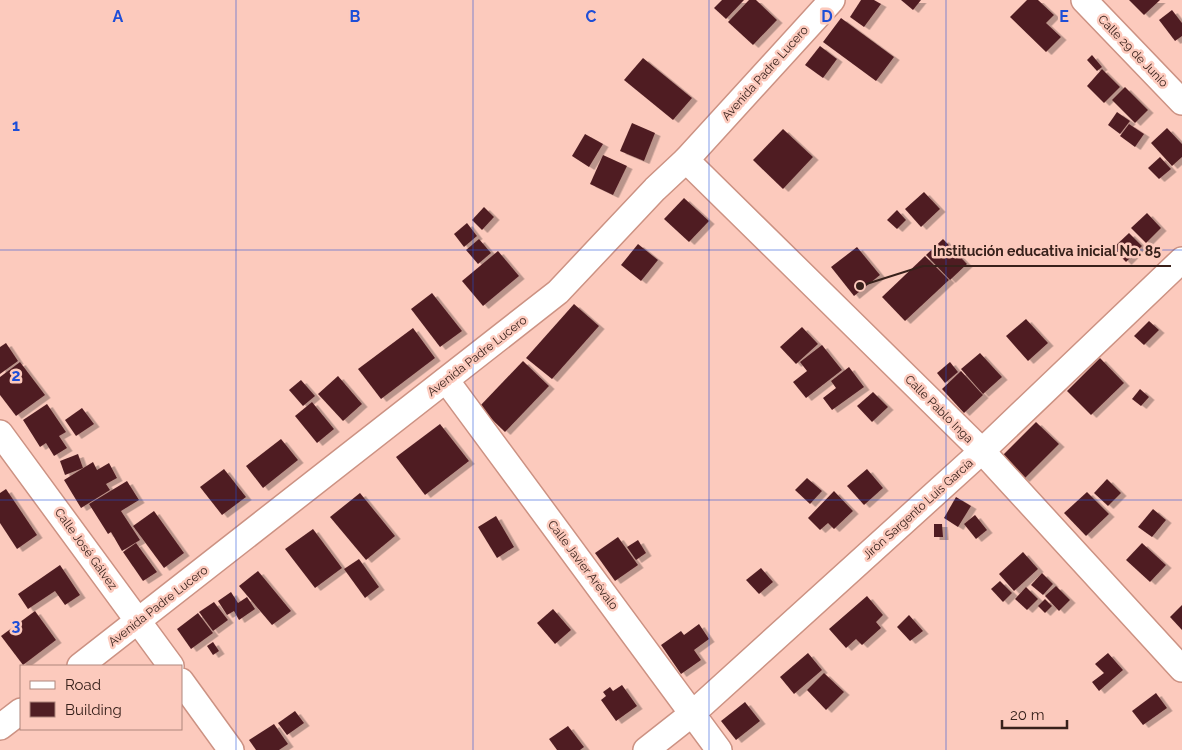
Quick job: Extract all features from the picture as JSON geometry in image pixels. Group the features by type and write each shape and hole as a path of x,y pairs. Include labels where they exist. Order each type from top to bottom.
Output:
{"street":[{"name":"Avenida Padre Lucero","path":"81,665 139,622 558,292 655,189 686,160 832,0"},
{"name":"Calle 29 de Junio","path":"1084,0 1182,102"},
{"name":"Calle Pablo Inga","path":"686,160 982,451 1182,669"},
{"name":"Jirón Sargento Luis García","path":"646,750 693,713 982,451 1182,260"},
{"name":"Calle Javier Arévalo","path":"446,380 720,750"},
{"name":"Calle José Gálvez","path":"0,433 170,665"},
{"path":"182,682 232,750"},
{"path":"0,727 20,712"}],"building":[{"path":"722,0 744,0 726,19 714,8"},
{"path":"749,0 756,0 777,20 753,45 728,22"},
{"path":"861,0 874,0 881,4 864,27 850,17"},
{"path":"901,0 921,0 913,10"},
{"path":"1027,0 1038,0 1054,15 1046,23 1061,37 1046,52 1010,17"},
{"path":"1129,0 1160,0 1144,15"},
{"path":"1172,10 1182,23 1182,36 1175,41 1159,20"},
{"path":"841,18 894,57 876,81 823,42"},
{"path":"820,46 837,59 823,78 805,65"},
{"path":"1092,55 1102,67 1097,71 1087,60"},
{"path":"643,58 692,98 673,120 624,80"},
{"path":"1102,69 1120,87 1104,103 1087,86"},
{"path":"1125,87 1148,110 1135,123 1112,100"},
{"path":"1117,112 1130,121 1120,134 1108,125"},
{"path":"632,123 655,133 644,161 620,151"},
{"path":"1129,124 1144,134 1135,147 1120,136"},
{"path":"1167,128 1182,144 1182,157 1172,166 1151,143"},
{"path":"783,129 813,157 783,189 753,160"},
{"path":"585,134 603,144 589,167 572,156"},
{"path":"603,155 627,166 613,195 590,184"},
{"path":"1160,157 1171,169 1159,179 1148,168"},
{"path":"924,192 940,209 921,227 905,209"},
{"path":"684,198 709,221 689,242 664,219"},
{"path":"484,207 494,217 482,230 472,220"},
{"path":"897,210 906,220 897,229 887,220"},
{"path":"1147,213 1161,228 1146,243 1131,228"},
{"path":"467,223 477,236 464,247 454,234"},
{"path":"1129,233 1142,246 1126,262 1113,248"},
{"path":"479,239 491,253 478,264 466,250"},
{"path":"943,239 967,264 950,280 926,255"},
{"path":"638,244 658,260 641,281 621,265"},
{"path":"857,247 880,275 854,296 831,267"},
{"path":"498,251 519,276 483,306 462,281"},
{"path":"925,256 949,280 905,321 882,297"},
{"path":"432,293 462,331 440,347 411,309"},
{"path":"574,304 599,326 552,379 526,358"},
{"path":"1026,319 1048,343 1028,361 1006,336"},
{"path":"1149,321 1159,330 1144,345 1134,336"},
{"path":"802,327 818,344 796,364 780,347"},
{"path":"413,328 435,358 381,399 358,369"},
{"path":"6,343 18,361 0,374 0,347"},
{"path":"822,345 842,370 806,398 793,382 807,371 800,362"},
{"path":"980,353 1002,377 983,394 961,369"},
{"path":"1100,358 1124,383 1091,415 1067,391"},
{"path":"523,361 549,386 505,432 479,407"},
{"path":"20,362 45,395 16,416 0,395 0,377"},
{"path":"950,362 958,372 945,383 937,373"},
{"path":"849,367 864,387 832,410 823,398 836,388 831,381"},
{"path":"961,371 983,395 964,413 942,389"},
{"path":"338,376 362,404 343,421 318,394"},
{"path":"301,380 315,396 303,406 289,390"},
{"path":"1140,389 1149,397 1141,406 1132,399"},
{"path":"873,392 888,407 872,422 857,406"},
{"path":"312,402 334,429 317,443 295,416"},
{"path":"47,404 66,432 59,436 67,448 54,456 46,443 40,447 23,420"},
{"path":"82,408 94,424 76,436 65,420"},
{"path":"1036,422 1059,444 1024,479 1001,457"},
{"path":"440,424 469,461 425,495 396,457"},
{"path":"281,439 298,460 263,488 246,466"},
{"path":"78,454 83,468 65,475 60,461"},
{"path":"93,462 97,470 109,463 117,478 106,484 110,490 81,508 64,480"},
{"path":"224,469 246,497 222,515 200,487"},
{"path":"867,469 883,488 864,505 847,486"},
{"path":"807,478 822,491 810,504 795,490"},
{"path":"1107,479 1121,493 1108,506 1094,493"},
{"path":"127,481 139,500 121,511 140,540 122,551 111,532 108,534 89,504"},
{"path":"6,489 37,535 17,549 0,523 0,493"},
{"path":"834,491 853,511 834,529 828,523 820,530 808,518"},
{"path":"1087,492 1109,514 1086,536 1064,513"},
{"path":"360,493 395,536 366,560 330,517"},
{"path":"956,497 971,506 958,527 944,518"},
{"path":"1153,509 1166,520 1152,537 1138,527"},
{"path":"154,511 184,553 164,568 133,526"},
{"path":"975,515 987,530 976,539 964,524"},
{"path":"496,516 514,547 497,558 478,527"},
{"path":"934,524 942,524 943,537 934,537"},
{"path":"313,529 342,568 315,588 285,549"},
{"path":"618,537 638,565 615,581 595,553"},
{"path":"638,540 646,553 636,560 627,547"},
{"path":"136,543 157,572 143,581 123,552"},
{"path":"1142,543 1166,565 1150,582 1126,560"},
{"path":"1023,552 1038,569 1014,591 999,574"},
{"path":"359,559 379,587 365,598 344,569"},
{"path":"60,565 80,595 65,605 55,591 28,609 18,594"},
{"path":"761,568 773,582 759,594 746,580"},
{"path":"258,571 291,611 272,625 239,586"},
{"path":"1042,573 1053,584 1043,595 1031,585"},
{"path":"1000,581 1012,593 1003,602 991,589"},
{"path":"1056,586 1070,600 1059,611 1045,596"},
{"path":"1026,587 1038,599 1027,610 1015,599"},
{"path":"231,592 238,603 247,597 255,609 239,620 234,611 227,615 218,601"},
{"path":"867,596 883,615 876,622 881,628 862,645 856,639 846,648 829,629"},
{"path":"1045,599 1052,606 1045,613 1038,606"},
{"path":"214,602 228,620 213,631 199,612"},
{"path":"1182,605 1182,630 1170,617"},
{"path":"553,609 571,630 555,644 537,623"},
{"path":"35,611 56,640 23,665 1,636"},
{"path":"198,613 213,633 191,649 177,629"},
{"path":"909,615 923,631 910,641 897,627"},
{"path":"699,624 709,639 694,650 701,660 681,674 661,645 681,631 684,635"},
{"path":"213,642 219,651 213,655 207,646"},
{"path":"808,653 822,670 794,694 780,677"},
{"path":"1108,653 1123,670 1099,691 1092,682 1104,673 1095,664"},
{"path":"824,673 844,692 826,710 807,690"},
{"path":"622,685 637,706 616,721 601,700 606,696 603,692 610,687 613,691"},
{"path":"1156,693 1167,708 1143,725 1132,711"},
{"path":"745,702 760,721 736,740 721,721"},
{"path":"295,711 304,723 287,735 278,723"},
{"path":"274,724 288,744 279,750 256,750 249,740"},
{"path":"568,726 584,747 580,750 557,750 549,739"}],"place":[{"name":"Institución educativa inicial No. 85","path":"860,286"}]}
